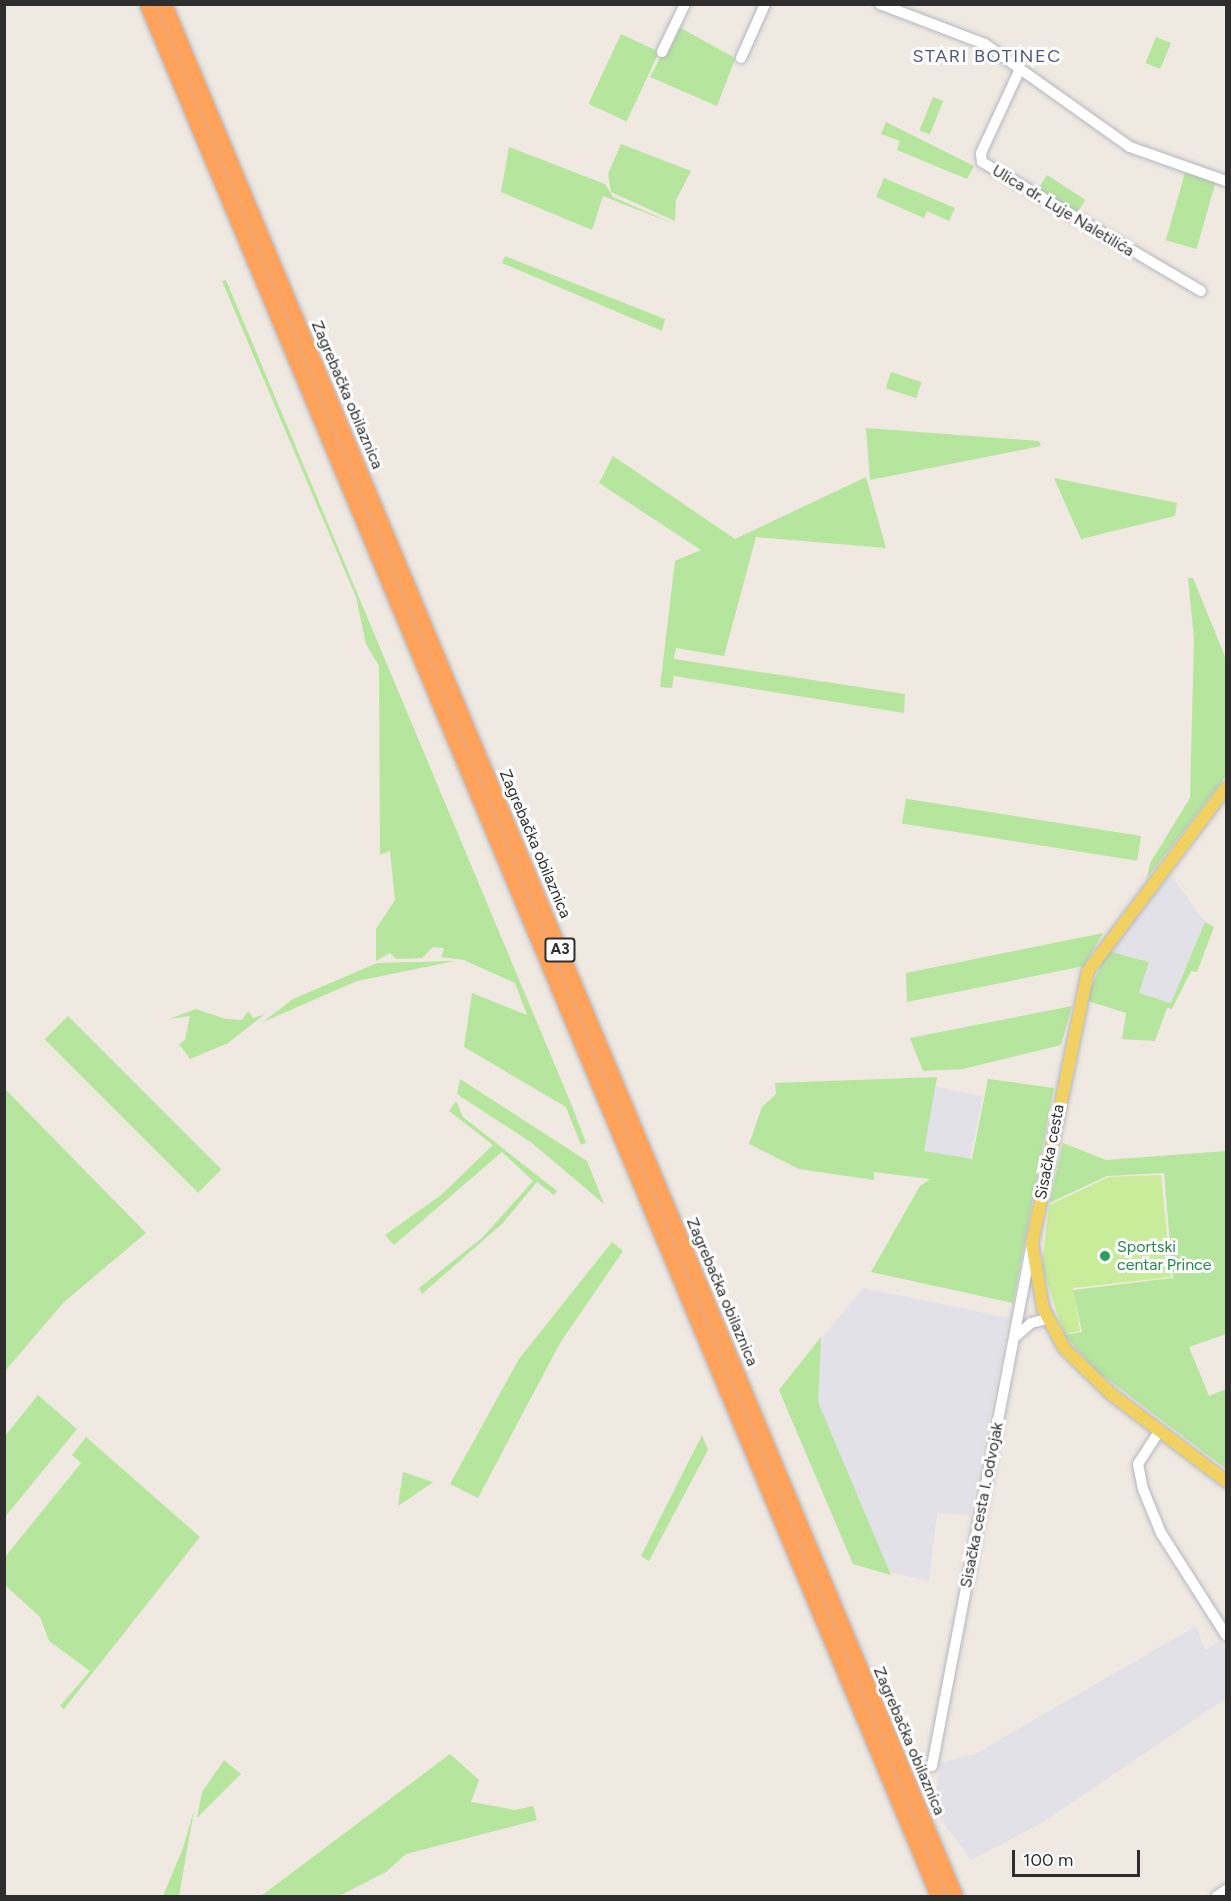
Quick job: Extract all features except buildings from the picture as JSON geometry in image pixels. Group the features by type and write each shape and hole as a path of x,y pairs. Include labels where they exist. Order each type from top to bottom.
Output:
{"highway":[{"name":"Zagrebačka obilaznica","path":"147,4 938,1896"},
{"name":"Zagrebačka obilaznica","path":"164,4 955,1896"}],"main road":[{"name":"Sisačka cesta","path":"1227,788 1088,971 1032,1244 1047,1319 1082,1368 1227,1481"}],"street":[{"path":"662,52 685,4"},
{"path":"741,58 765,4"},
{"path":"880,4 975,39 1130,147 1227,181"},
{"name":"Ulica dr. Luje Naletilića","path":"1020,69 981,153 982,162 1202,291"},
{"name":"Sisačka cesta I. odvojak","path":"932,1766 1032,1244"},
{"path":"1014,1339 1031,1323 1047,1319"},
{"path":"1160,1430 1138,1464 1143,1489 1161,1533 1226,1635"},
{"path":"1217,1896 1227,1890"}],"shaded area":[{"path":"1170,874 1205,922 1171,1003 1139,993 1149,962 1108,951"},
{"path":"933,1086 983,1097 969,1160 919,1150"},
{"path":"863,1288 1009,1318 970,1515 937,1513 929,1581 853,1564 779,1390"},
{"path":"1196,1626 1205,1650 1221,1641 1226,1650 1226,1698 1042,1823 971,1860 934,1810 940,1763 975,1754"}],"green space":[{"path":"677,26 735,58 737,54 717,106 650,77"},
{"path":"621,34 659,52 627,122 588,104"},
{"path":"1156,37 1171,43 1160,69 1146,63"},
{"path":"933,97 943,101 930,134 920,130"},
{"path":"886,122 974,166 967,179 897,150 900,141 881,134"},
{"path":"621,144 691,171 676,200 675,221 611,192 608,174"},
{"path":"509,147 605,184 613,197 674,224 603,196 592,230 501,192"},
{"path":"1185,173 1216,182 1196,249 1166,240"},
{"path":"1047,175 1086,200 1075,217 1036,192"},
{"path":"884,178 955,208 949,221 927,211 924,218 876,197"},
{"path":"505,256 665,319 662,331 502,263"},
{"path":"226,280 586,1143 581,1145 566,1107 464,1047 472,993 527,1015 515,983 464,960 441,957 444,948 433,947 422,958 396,959 390,953 376,961 376,929 395,900 390,851 380,855 379,666 366,644 356,597 222,281"},
{"path":"891,372 921,382 916,398 886,388"},
{"path":"866,428 1039,441 1041,446 870,480"},
{"path":"613,456 735,539 866,477 886,548 756,537 724,656 676,648 674,659 905,694 904,713 674,676 672,688 660,687 675,561 701,550 599,483"},
{"path":"1054,478 1177,503 1175,516 1081,539"},
{"path":"1188,578 1193,578 1226,659 1226,776 1147,878 1150,863 1190,798 1194,639"},
{"path":"906,799 1141,836 1137,861 902,823"},
{"path":"1205,922 1214,927 1197,972 1191,971 1172,1009 1167,1008 1155,1041 1122,1039 1126,1013 1085,1000 1108,951 1149,962 1139,993 1171,1003"},
{"path":"1103,933 1084,966 907,1002 906,973"},
{"path":"455,961 357,981 263,1022 293,999 377,963"},
{"path":"1072,1006 1061,1045 963,1069 923,1071 910,1038"},
{"path":"196,1009 226,1019 242,1020 248,1011 253,1018 265,1014 228,1043 190,1059 179,1044 185,1040 190,1016 169,1019"},
{"path":"68,1016 221,1169 198,1193 45,1039"},
{"path":"937,1077 924,1151 972,1159 988,1079 1054,1088 1013,1303 871,1272 920,1186 930,1179 874,1172 874,1180 799,1169 749,1144 762,1107 776,1094 775,1083"},
{"path":"460,1079 587,1161 604,1204 532,1143 457,1094"},
{"path":"5,1089 146,1233 64,1302 5,1371"},
{"path":"456,1101 463,1117 557,1191 554,1195 537,1182 503,1223 422,1294 419,1288 482,1238 533,1181 502,1152 394,1245 385,1235 441,1195 493,1145 449,1111"},
{"path":"1063,1143 1106,1160 1226,1151 1226,1334 1189,1347 1209,1396 1226,1389 1226,1469 1097,1371 1064,1335 1082,1332 1073,1290 1173,1278 1164,1173 1107,1176 1049,1203"},
{"name":"Sportski centar Prince","path":"1161,1175 1171,1277 1073,1288 1080,1331 1064,1334 1042,1266 1049,1205 1109,1177"},
{"path":"612,1242 623,1251 560,1343 478,1498 450,1484 519,1359"},
{"path":"821,1337 818,1402 891,1575 853,1564 779,1390"},
{"path":"38,1395 77,1429 5,1517 5,1436"},
{"path":"702,1435 708,1450 649,1561 641,1556"},
{"path":"86,1437 200,1537 64,1709 60,1706 90,1671 49,1641 40,1617 5,1585 5,1557 81,1463 72,1455"},
{"path":"403,1472 433,1482 398,1506"},
{"path":"450,1754 479,1780 471,1802 515,1810 533,1806 537,1820 406,1854 386,1872 339,1896 261,1896"},
{"path":"224,1760 241,1774 197,1818 202,1792"},
{"path":"194,1810 179,1896 163,1896 183,1848"}],"place":[{"name":"Sportski centar Prince","path":"1105,1256"}],"district":[{"name":"STARI BOTINEC","path":"987,56"}]}
